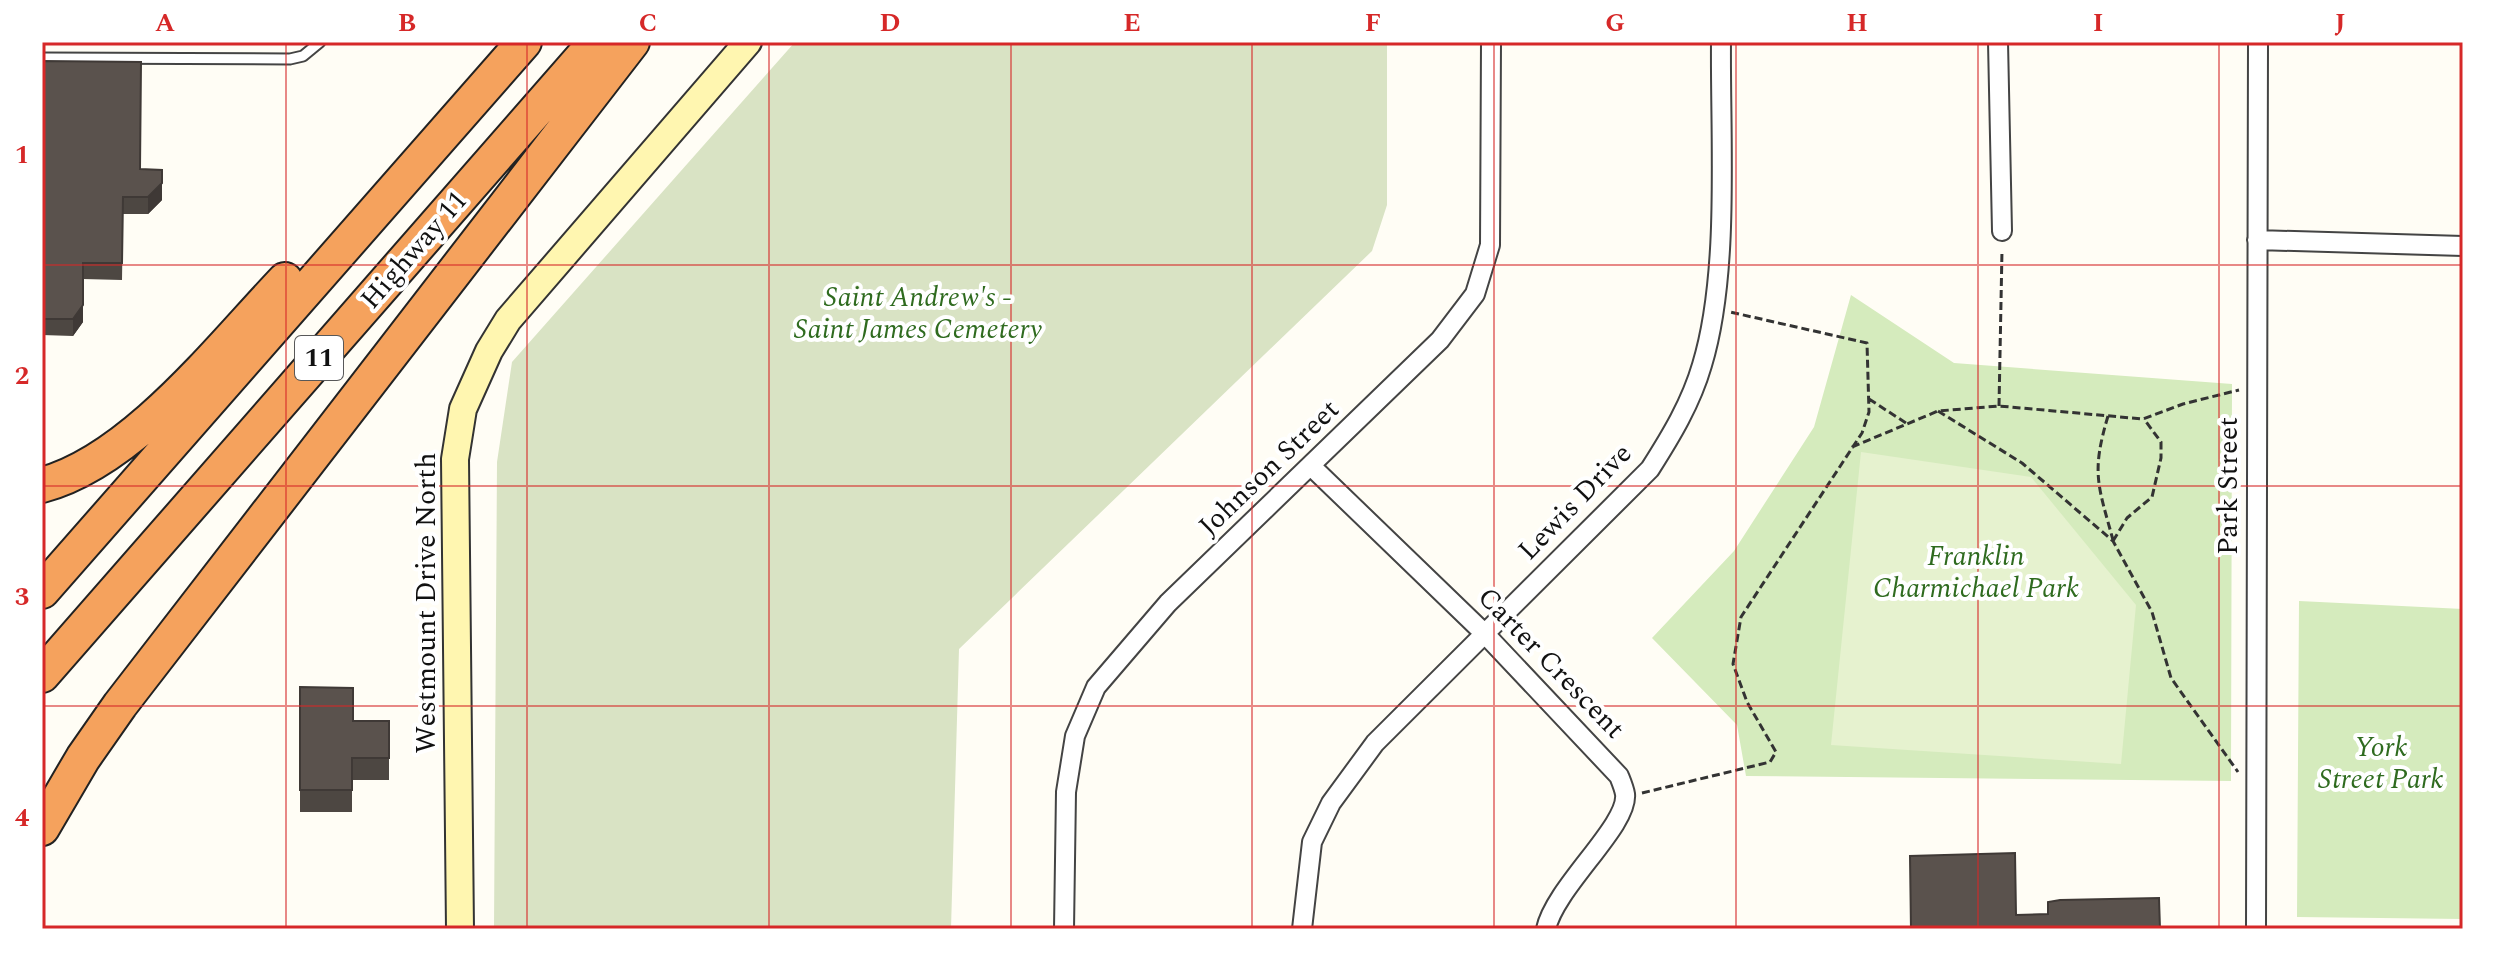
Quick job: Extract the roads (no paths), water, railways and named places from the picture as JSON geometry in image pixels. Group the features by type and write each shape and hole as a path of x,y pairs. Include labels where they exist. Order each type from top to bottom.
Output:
{"highway":[{"name":"Highway 11","path":"42,591 524,42"},
{"name":"Highway 11","path":"42,675 596,42"},
{"path":"42,828 83,758 120,705 632,42"},
{"path":"42,485 109,454 152,418 349,214 414,166"}],"street":[{"name":"Westmount Drive North","path":"460,929 454,497 463,409 489,351 508,320 748,42"},
{"name":"Johnson Street","path":"1064,929 1066,792 1075,736 1096,687 1168,603 1440,340 1475,294 1490,245 1491,42"},
{"name":"Lewis Drive","path":"1302,929 1312,842 1331,803 1375,743 1650,469 1681,420 1702,365 1715,309 1721,42"},
{"path":"1998,42 2002,231"},
{"name":"Park Street","path":"2256,929 2258,42"},
{"path":"2257,240 2463,246"},
{"name":"Carter Crescent","path":"1312,467 1485,634 1619,776 1626,796 1609,834 1576,872 1546,929"}],"lane":[{"path":"42,58 290,59 303,56 320,42"}],"park label":[{"name":"Saint Andrew's - Saint James Cemetery","path":"918,313"},
{"name":"Franklin Charmichael Park","path":"1976,572"},
{"name":"York Street Park","path":"2381,763"}]}
